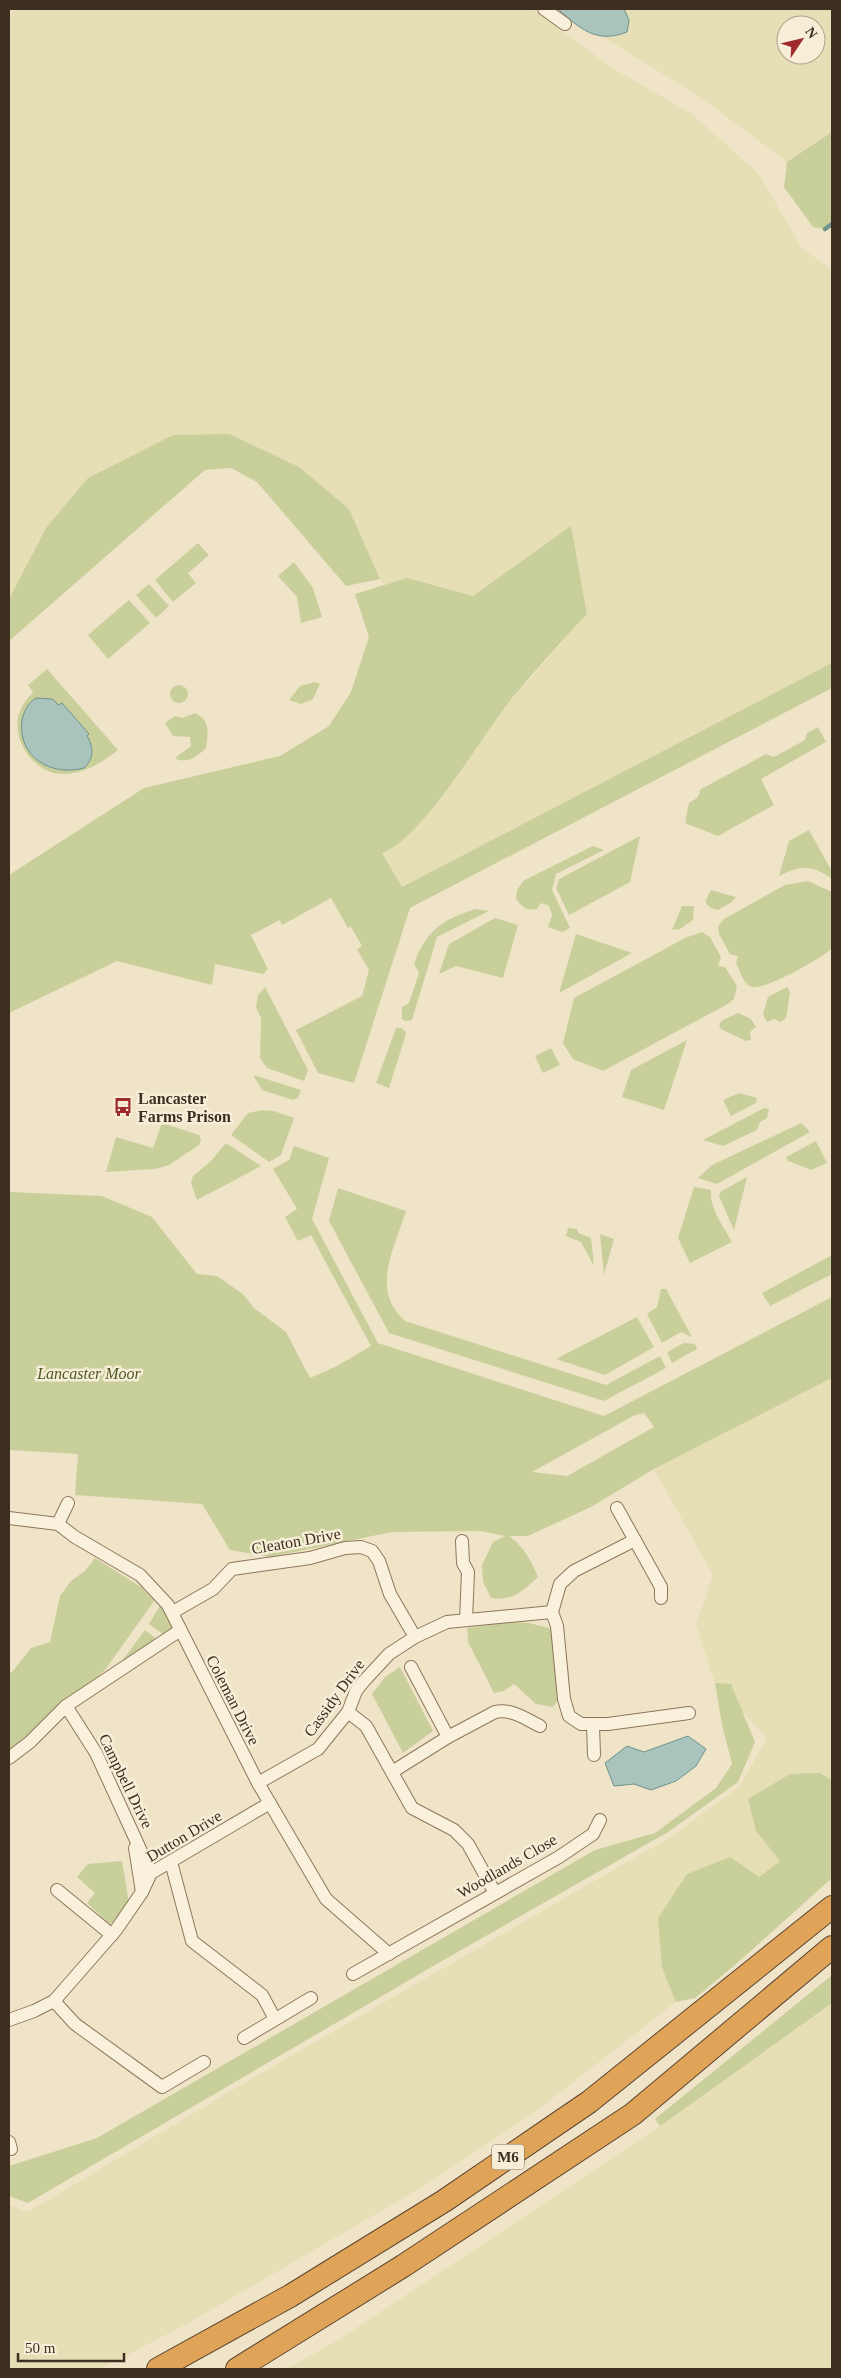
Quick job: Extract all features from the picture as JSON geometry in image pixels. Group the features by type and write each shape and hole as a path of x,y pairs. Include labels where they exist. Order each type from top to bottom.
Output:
{"highway":[{"name":"M6","path":"158,2369 290,2296 444,2201 581,2108 832,1907"},
{"name":"M6","path":"236,2369 403,2266 634,2114 832,1947"}],"street":[{"path":"544,9 566,24"},
{"path":"58,1524 68,1503"},
{"path":"616,1508 661,1587 661,1598"},
{"name":"Coleman Drive","path":"9,1518 58,1524 75,1537 140,1574 173,1612 179,1631 258,1783 326,1899 389,1954"},
{"path":"634,1540 574,1571 560,1584 552,1612 557,1626 564,1699 569,1716 581,1724 593,1725 688,1713"},
{"path":"462,1541 463,1563 468,1572 466,1620"},
{"name":"Cleaton Drive","path":"173,1612 213,1589 232,1569 310,1558 345,1548 361,1547 372,1551 379,1562 390,1594 415,1637"},
{"name":"Cassidy Drive","path":"258,1783 318,1749 348,1712 356,1691 364,1681 389,1654 415,1637 447,1622 552,1612"},
{"path":"9,1758 30,1742 66,1706 179,1631"},
{"path":"411,1667 448,1737"},
{"name":"Campbell Drive","path":"66,1706 96,1753 133,1830 151,1873"},
{"path":"392,1772 448,1737 501,1710 510,1712 540,1726"},
{"path":"348,1712 366,1726 412,1808 454,1830 468,1844 495,1894"},
{"path":"593,1725 594,1755"},
{"name":"Dutton Drive","path":"9,2020 54,2001 112,1935 142,1892 151,1873 270,1804"},
{"name":"Woodlands Close","path":"389,1954 559,1857 593,1834 600,1820"},
{"path":"133,1830 142,1892"},
{"path":"171,1862 192,1941 262,1995 275,2019"},
{"path":"57,1890 112,1935"},
{"path":"353,1974 389,1954"},
{"path":"244,2038 311,1998"},
{"path":"54,2001 75,2024 162,2087 204,2062"}],"shaded area":[{"path":"16,9 532,9 611,67 692,114 758,173 802,248 832,270 832,663 402,887 382,853 587,614 571,527 473,596 407,578 383,585 349,509 229,434 46,528 9,599 9,15"},
{"path":"624,9 832,9 832,132 787,162 700,97 603,37 613,37 629,20"},
{"path":"832,1378 832,1780 820,1773 756,1831 780,1861 759,1877 662,1968 676,2002 535,2112 424,2186 187,2324 100,2369 9,2369 9,2205 28,2212 256,2076 669,1838 740,1786 767,1738 715,1683 696,1625 713,1575 654,1469"},
{"path":"832,2003 832,2369 286,2369 338,2340 660,2126"}],"green space":[{"path":"832,132 832,224 825,229 813,227 784,187 787,162"},
{"path":"229,434 299,467 349,509 380,579 346,586 257,482 231,468 205,470 9,641 9,599 46,528 88,478 173,435"},
{"path":"571,526 587,614 540,665 500,713 452,783 416,828 398,844 382,853 402,887 832,663 832,688 410,908 354,1083 318,1073 296,1030 362,996 369,970 357,949 362,946 351,927 348,928 331,898 282,925 280,920 251,935 268,969 263,974 215,964 212,985 117,961 9,1013 9,875 144,788 280,756 329,726 351,692 369,637 355,594 407,578 473,596"},
{"path":"198,543 209,555 188,573 196,583 173,602 155,580"},
{"path":"294,562 313,588 322,617 301,623 297,597 278,576"},
{"path":"149,584 169,606 156,618 136,595"},
{"path":"129,600 150,623 108,659 88,635"},
{"path":"47,669 118,750 86,770 64,774 53,773 34,762 21,743 18,732 20,711 33,692 28,685"},
{"path":"315,682 320,684 313,699 301,704 289,700 300,686"},
{"path":"175,685 183,685 188,690 186,701 175,703 170,698 170,690"},
{"path":"195,713 206,723 208,732 206,748 191,759 179,760 175,758 191,746 190,737 173,736 165,723 175,716 182,718"},
{"path":"818,727 826,742 761,779 774,805 718,836 685,823 689,803 697,798 701,789 766,754 774,757 805,740 807,733"},
{"path":"809,830 832,869 832,879 818,871 806,868 800,868 779,876 789,841"},
{"path":"640,836 630,882 569,915 556,888 559,879"},
{"path":"593,846 604,850 556,874 552,890 570,928 562,932 548,927 552,915 549,906 541,903 537,909 528,909 516,899 517,890 523,881"},
{"path":"808,881 832,892 832,948 806,966 781,979 759,987 750,986 742,977 736,963 738,956 730,954 719,934 718,926 724,919 785,885"},
{"path":"711,890 736,897 732,902 718,910 711,908 705,902"},
{"path":"682,906 694,906 693,920 680,929 672,930"},
{"path":"476,909 489,911 437,937 412,1020 406,1021 402,1019 402,1007 409,1003 419,973 414,964 424,943 445,922"},
{"path":"495,918 518,925 503,978 456,966 439,974 449,944"},
{"path":"702,932 710,937 721,957 718,966 725,967 737,986 734,999 603,1071 573,1059 563,1043 574,998 685,938"},
{"path":"576,934 632,953 559,993"},
{"path":"265,987 308,1070 304,1081 267,1068 260,1058 261,1018 256,1007 258,995"},
{"path":"787,987 790,992 786,1018 781,1022 774,1019 767,1022 763,1014 768,997"},
{"path":"738,1013 751,1019 756,1027 750,1032 751,1040 746,1041 721,1029 719,1024 723,1020"},
{"path":"396,1028 401,1028 406,1032 389,1088 376,1083"},
{"path":"687,1040 664,1110 622,1097 631,1070"},
{"path":"551,1048 560,1065 543,1073 535,1056"},
{"path":"253,1075 301,1090 298,1098 293,1100 262,1090"},
{"path":"739,1093 757,1098 756,1103 731,1116 723,1100"},
{"path":"764,1108 769,1109 767,1118 760,1122 757,1130 723,1146 703,1140"},
{"path":"262,1110 274,1111 294,1118 281,1155 269,1162 231,1135 248,1113"},
{"path":"162,1123 199,1135 201,1140 199,1145 169,1165 155,1169 106,1172 116,1137 153,1148"},
{"path":"801,1123 810,1132 717,1184 698,1178 712,1165"},
{"path":"816,1141 827,1163 811,1170 788,1161 786,1157"},
{"path":"226,1143 261,1166 197,1200 191,1183 193,1176 211,1161"},
{"name":"Lancaster Moor","path":"294,1146 329,1158 312,1219 378,1343 604,1416 832,1297 832,1378 654,1469 591,1507 528,1536 509,1536 526,1554 538,1577 517,1594 498,1599 491,1598 483,1582 482,1565 493,1542 505,1536 480,1531 392,1532 270,1557 230,1550 202,1504 75,1495 78,1454 9,1450 9,1192 102,1196 152,1217 197,1274 217,1276 243,1294 254,1308 286,1332 310,1378 337,1366 371,1346 311,1235 298,1241 285,1217 297,1209 273,1169 289,1160","holes":["644,1413 654,1427 567,1476 532,1472 635,1415"]},
{"path":"747,1177 734,1230 719,1196 720,1192"},
{"path":"694,1187 711,1190 712,1204 732,1242 690,1263 678,1238"},
{"path":"338,1188 406,1211 391,1255 387,1282 389,1296 395,1309 405,1321 606,1385 660,1356 666,1368 604,1401 389,1333 329,1221"},
{"path":"568,1228 577,1229 578,1233 591,1238 594,1266 581,1242 566,1236"},
{"path":"600,1234 614,1239 604,1275"},
{"path":"832,1255 832,1274 770,1306 762,1293"},
{"path":"661,1289 666,1289 692,1337 681,1332 662,1343 647,1314 657,1307"},
{"path":"637,1317 654,1347 605,1375 556,1359"},
{"path":"684,1343 695,1344 697,1349 672,1363 667,1352"},
{"path":"95,1558 141,1587 154,1601 105,1670 32,1735 9,1751 9,1672 12,1672 31,1648 50,1642 60,1596 71,1581 85,1571"},
{"path":"161,1604 174,1629 164,1635 149,1624"},
{"path":"512,1622 529,1623 549,1628 559,1645 565,1691 553,1707 536,1704 514,1684 504,1691 494,1693 468,1642 467,1628"},
{"path":"145,1630 158,1640 113,1673"},
{"path":"400,1667 433,1731 403,1753 372,1694 385,1677"},
{"path":"715,1683 731,1684 755,1742 738,1782 668,1832 435,1965 28,2203 9,2196 9,2166 97,2138 595,1850 655,1833 716,1788 732,1764 722,1725"},
{"path":"820,1773 832,1780 832,1878 735,1965 695,1998 676,2002 662,1968 658,1918 687,1874 730,1857 759,1877 780,1861 756,1831 748,1799 790,1774"},
{"path":"122,1861 129,1903 110,1925 87,1903 95,1893 77,1877 88,1864"},
{"path":"832,1975 832,2003 660,2126 655,2119"}],"water":[{"path":"558,9 624,9 629,20 627,32 607,36 598,35 574,23"},
{"path":"36,698 52,699 59,705 62,703 89,734 87,736 91,744 92,753 90,761 84,768 60,770 49,767 31,754 25,744 22,733 22,720 27,707"},
{"path":"688,1736 706,1749 696,1766 676,1781 651,1790 634,1784 614,1786 605,1763 627,1746 644,1752"}],"waterway":[{"path":"825,229 832,224"}],"place":[{"name":"Lancaster Farms Prison","path":"123,1107"}]}
